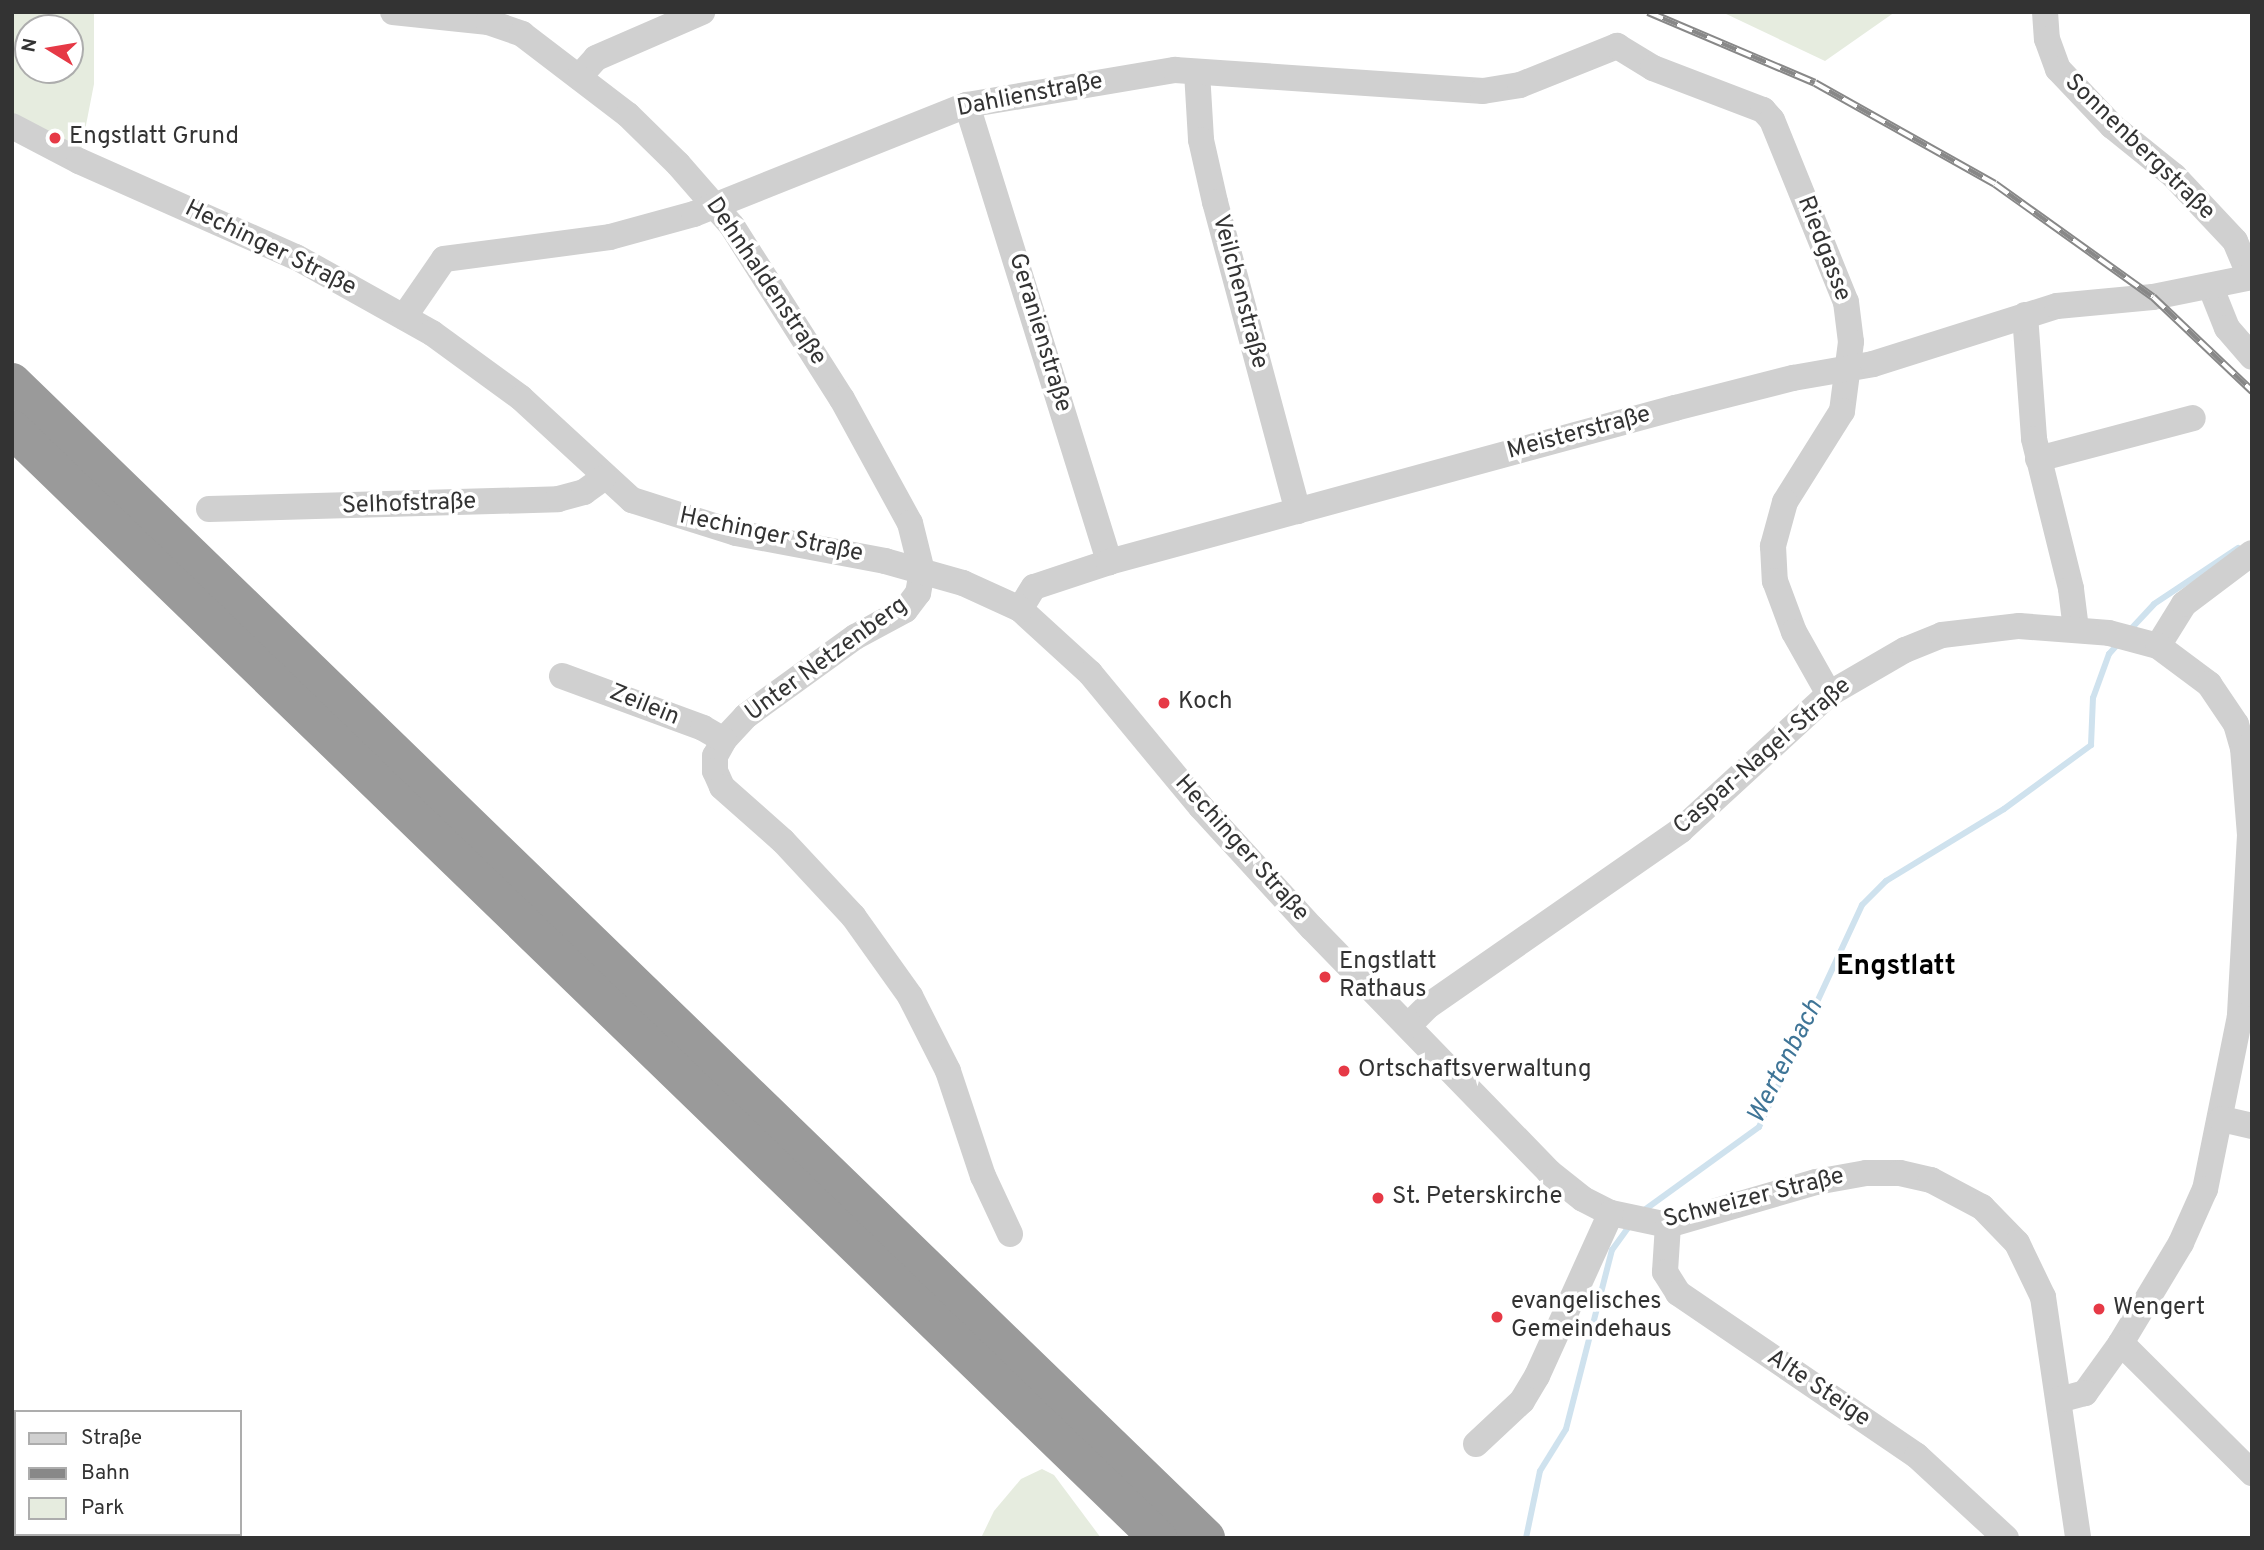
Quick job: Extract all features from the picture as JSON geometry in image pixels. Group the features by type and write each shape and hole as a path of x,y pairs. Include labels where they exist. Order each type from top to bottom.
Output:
{"highway":[{"path":"12,382 1206,1538"},
{"path":"12,429 1158,1538"}],"street":[{"name":"Dehnhaldenstraße","path":"393,12 501,24 522,34 628,115 717,206 842,399 910,523 922,571"},
{"path":"579,77 596,58 702,12"},
{"name":"Sonnenbergstraße","path":"2045,12 2047,39 2058,69 2112,126 2174,176 2247,247 2251,277"},
{"name":"Dahlienstraße","path":"404,317 444,259 457,254 610,237 717,206 967,105 1175,70 1483,91 1520,85 1617,46"},
{"name":"Riedgasse","path":"1617,46 1653,68 1754,106 1772,120 1846,302 1849,369 1842,411 1785,502 1773,547 1775,580 1794,632 1829,694"},
{"name":"Veilchenstraße","path":"1196,72 1201,140 1215,202 1298,511"},
{"name":"Geranienstraße","path":"967,105 1109,562"},
{"name":"Hechinger Straße","path":"12,126 79,161 296,257 404,317 478,363 603,478 632,500 676,517 922,571 963,583 1020,608 1090,673 1276,890 1409,1025"},
{"name":"Meisterstraße","path":"1020,608 1034,587 1109,562 1675,408 1849,369 2057,306 2152,297 2211,288 2251,277"},
{"path":"2211,288 2227,328 2252,356"},
{"path":"2025,315 2038,459 2071,589 2076,629"},
{"path":"2038,459 2193,418"},
{"name":"Selhofstraße","path":"209,509 558,499 584,492 603,478"},
{"path":"2149,644 2184,604 2252,553"},
{"name":"Unter Netzenberg","path":"922,571 918,593 905,610 855,638 770,697 724,740 715,756 722,787 783,841 844,906 910,996 947,1071 983,1176 1010,1234"},
{"name":"Caspar-Nagel-Straße","path":"1409,1025 1428,1006 1681,830 1829,694 1905,650 1942,635 2020,626 2109,633 2149,644 2209,684 2236,723 2250,788 2250,937 2222,1119 2205,1189 2186,1232 2121,1343 2085,1393 2059,1400"},
{"name":"Zeilein","path":"562,676 703,728 724,740"},
{"name":"Schweizer Straße","path":"1409,1025 1549,1172 1583,1199 1611,1213 1657,1224 1780,1191 1866,1173 1900,1173 1931,1180 1982,1208 2017,1243 2043,1297 2078,1538"},
{"path":"2222,1119 2252,1126"},
{"path":"1476,1444 1522,1401 1537,1376 1611,1213"},
{"name":"Alte Steige","path":"1657,1224 1665,1272 1678,1293 1917,1455 2006,1538"},
{"path":"2121,1343 2252,1473"}],"green space":[{"path":"12,12 94,12 94,84 79,161 12,126"},
{"path":"1722,12 1895,12 1825,61"},
{"path":"1042,1469 1054,1475 1101,1538 981,1538 994,1511 1021,1479"}],"waterway":[{"name":"Wertenbach","path":"2130,630 2154,604 2238,548"},
{"name":"Wertenbach","path":"1643,1211 1759,1127 1862,905 1886,881 2004,809 2091,745 2093,698 2109,654 2118,644"},
{"name":"Wertenbach","path":"1526,1538 1540,1471 1566,1429 1612,1250 1631,1224"}],"railway":[{"path":"1648,12 1815,83 1995,184 2153,297 2252,391"}],"place":[{"name":"Engstlatt Grund","path":"55,138"},
{"name":"Koch","path":"1164,703"},
{"name":"Engstlatt Rathaus","path":"1325,977"},
{"name":"Ortschaftsverwaltung","path":"1344,1071"},
{"name":"St. Peterskirche","path":"1378,1198"},
{"name":"Wengert","path":"2099,1309"},
{"name":"evangelisches Gemeindehaus","path":"1497,1317"}],"district":[{"name":"Engstlatt","path":"1896,967"}]}
